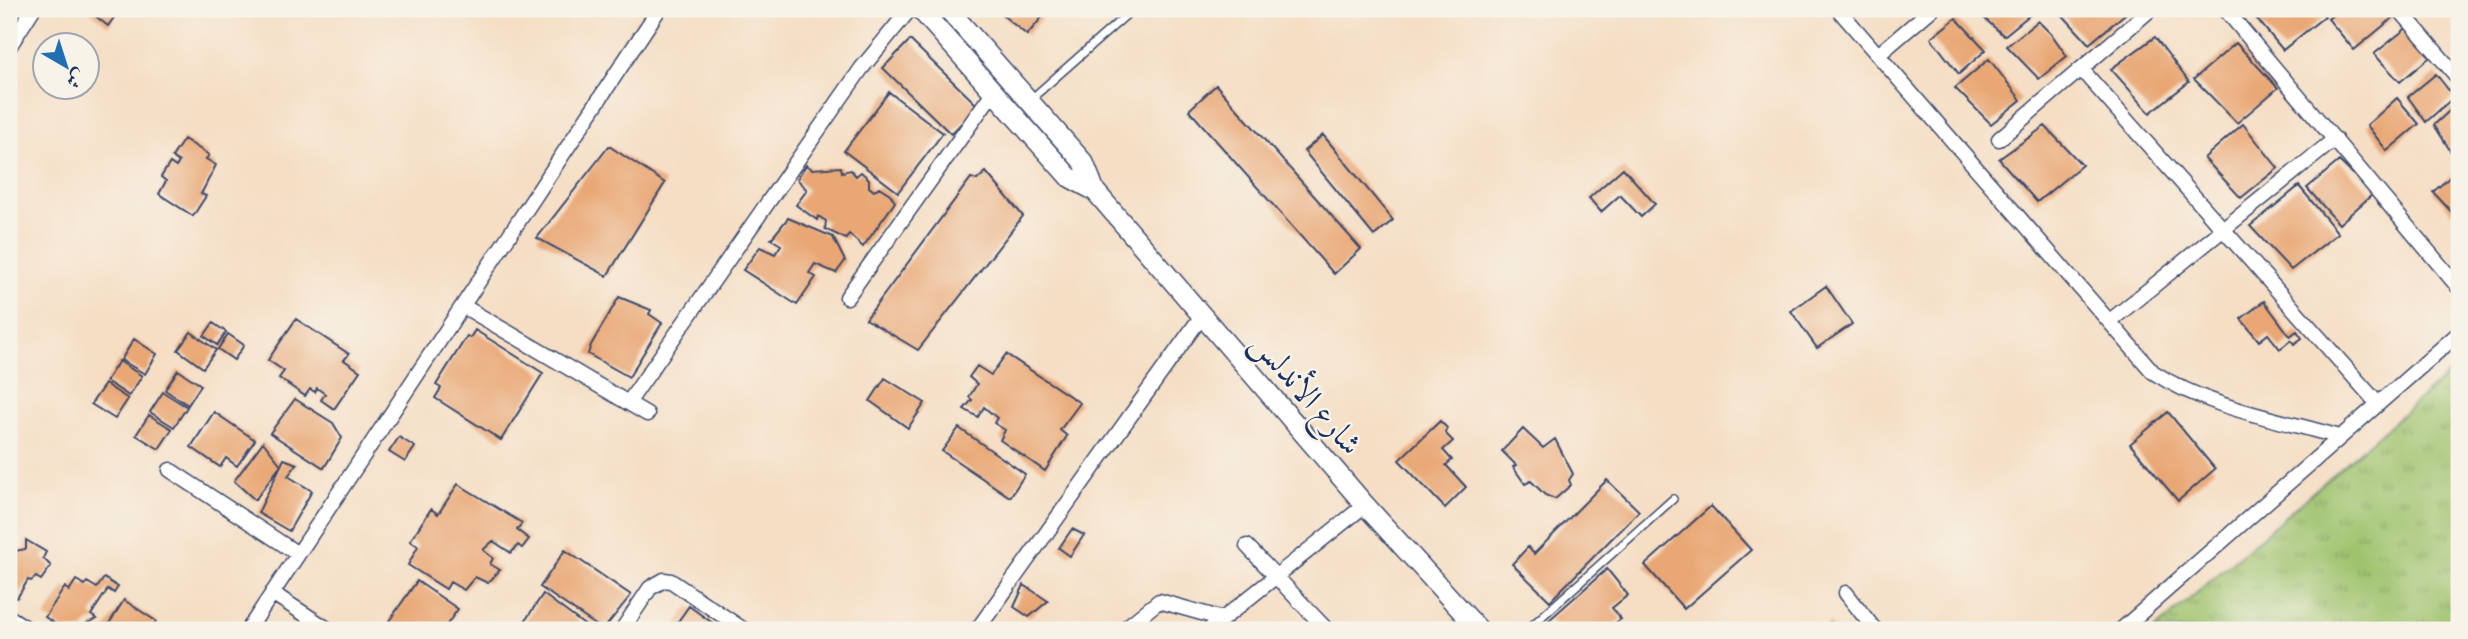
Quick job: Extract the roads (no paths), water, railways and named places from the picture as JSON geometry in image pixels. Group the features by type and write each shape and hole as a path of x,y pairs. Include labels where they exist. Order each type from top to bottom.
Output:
{"main road":[{"name":"شارع الأندلس","path":"919,9 1069,177 1095,191"},
{"name":"شارع الأندلس","path":"952,10 1084,163 1095,191 1201,317 1364,505 1479,630"}],"street":[{"path":"9,47 33,9"},
{"path":"248,630 659,9"},
{"path":"628,403 861,69 910,9"},
{"path":"1838,9 2153,372 2178,388 2214,402 2340,437"},
{"path":"1878,55 1932,9"},
{"path":"1999,139 2151,9"},
{"path":"2225,9 2459,288"},
{"path":"2399,9 2459,79"},
{"path":"2081,69 2378,404"},
{"path":"847,297 994,91"},
{"path":"2109,321 2334,139"},
{"path":"463,306 647,414"},
{"path":"977,630 1201,317"},
{"path":"2121,630 2459,333"},
{"path":"170,470 298,554"},
{"path":"1209,630 1364,505"},
{"path":"1247,546 1327,630"},
{"path":"622,630 650,588 664,580 671,581 744,630"},
{"path":"272,593 329,630"},
{"path":"1846,593 1875,630"},
{"path":"1123,630 1159,601 1223,619"},
{"path":"9,617 29,630"}],"lane":[{"path":"1029,100 1133,9"},
{"path":"1527,630 1673,499"}]}
